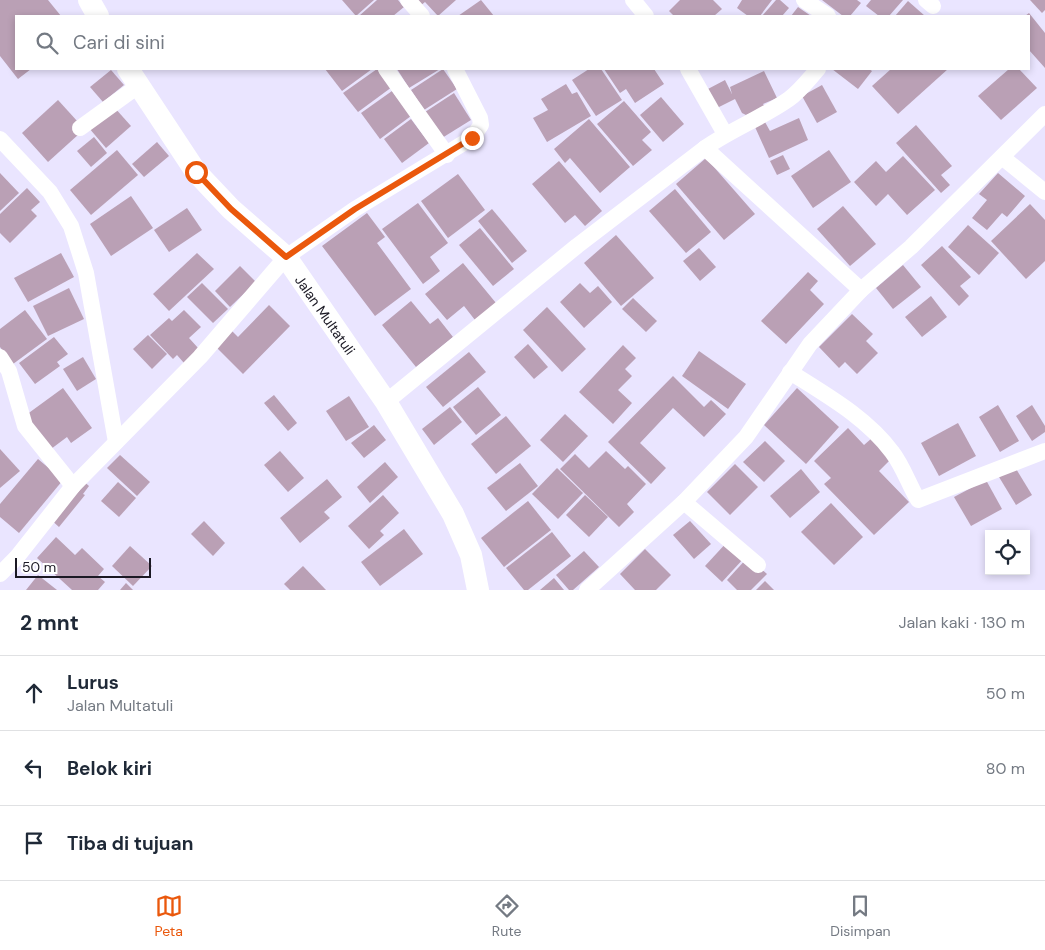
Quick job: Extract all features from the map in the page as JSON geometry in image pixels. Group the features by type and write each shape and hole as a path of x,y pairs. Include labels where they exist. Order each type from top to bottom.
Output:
{"main road":[{"path":"89,0 97,15"},
{"name":"Jalan Multatuli","path":"133,77 196,172 231,209 286,257 386,402 453,514 471,555 478,590"}],"street":[{"path":"408,0 421,15"},
{"path":"633,0 645,15"},
{"path":"804,0 826,15"},
{"path":"387,70 447,154"},
{"path":"0,574 17,557 73,486 200,357 286,257 355,209 472,138 481,125 454,70"},
{"path":"689,70 725,134"},
{"path":"386,402 577,246 725,134 791,98 817,70"},
{"path":"80,128 133,77"},
{"path":"587,590 684,502 746,437 810,344 861,290 912,248 1045,114"},
{"path":"0,139 50,192 70,226 86,273 116,442"},
{"path":"705,148 861,290"},
{"path":"1002,157 1045,192"},
{"path":"0,357 9,371 25,426 73,486"},
{"path":"790,372 852,413 873,432 893,453 918,500 1045,451"},
{"path":"684,502 758,565"}],"building":[{"path":"0,0 48,0 60,15 15,15 15,70 30,70 18,79 0,56"},
{"path":"342,0 374,0 357,15"},
{"path":"377,0 398,0 404,7 394,15 360,15"},
{"path":"415,0 456,0 439,15 425,2 420,6"},
{"path":"481,0 493,15 459,15"},
{"path":"680,0 713,0 722,9 715,15 673,15 669,11"},
{"path":"742,0 772,0 761,15 747,15 737,8"},
{"path":"776,0 780,0 789,8 783,15 763,15"},
{"path":"822,0 857,0 861,3 851,15 842,15"},
{"path":"871,0 903,0 890,15 878,15 866,6"},
{"path":"1030,0 1045,0 1045,10 1042,13"},
{"path":"908,1 924,15 896,15"},
{"path":"798,7 810,15 792,15"},
{"path":"1029,13 1045,33 1045,68 1030,51 1030,15 1026,15"},
{"path":"111,70 124,85 103,102 90,87"},
{"path":"326,70 371,70 342,91"},
{"path":"376,70 378,70 392,87 358,112 343,93"},
{"path":"398,70 438,70 409,88"},
{"path":"441,70 444,70 457,89 424,110 411,90"},
{"path":"587,70 602,70 622,100 596,116 572,80"},
{"path":"605,70 655,70 664,84 635,103 626,89 620,93"},
{"path":"833,70 872,71 858,89"},
{"path":"890,70 947,70 898,114 872,86"},
{"path":"1008,70 1020,70 1037,88 1001,120 978,96"},
{"path":"764,71 777,98 763,104 765,107 746,115 742,113 735,99 715,109 706,90 725,80 732,94 730,87"},
{"path":"566,84 572,94 577,92 591,116 547,142 533,118 548,110 541,99"},
{"path":"822,85 837,112 817,123 802,96"},
{"path":"392,91 411,116 380,139 361,113"},
{"path":"454,93 471,120 442,138 425,112"},
{"path":"661,97 684,124 663,142 640,115"},
{"path":"58,100 78,122 79,134 48,162 22,133"},
{"path":"624,101 651,132 642,140 652,150 633,166 597,124"},
{"path":"114,107 131,126 106,148 89,128"},
{"path":"799,118 808,140 769,158 755,127 765,122 770,131"},
{"path":"411,119 429,143 402,163 384,139"},
{"path":"589,119 630,167 600,193 570,158 565,163 554,149"},
{"path":"916,125 952,166 941,175 950,185 941,193 896,143"},
{"path":"94,137 107,153 91,167 77,151"},
{"path":"157,142 169,156 144,177 132,164"},
{"path":"117,150 138,175 91,215 70,190"},
{"path":"829,150 851,182 813,208 791,176"},
{"path":"783,155 790,169 777,175 770,161"},
{"path":"903,156 935,190 907,215 888,194 876,206 854,182 876,161 886,172"},
{"path":"706,158 755,214 724,240 676,184"},
{"path":"559,161 602,211 585,226 575,215 565,223 532,184"},
{"path":"0,173 19,193 0,211"},
{"path":"998,173 1025,196 1007,217 1002,213 987,230 972,218 987,200 979,194"},
{"path":"458,174 485,210 448,238 421,201"},
{"path":"27,188 40,202 31,210 37,216 10,243 0,233 0,214"},
{"path":"675,189 711,232 686,253 649,211"},
{"path":"131,196 153,228 111,256 90,224"},
{"path":"418,203 448,243 430,257 440,271 423,284 382,229"},
{"path":"1030,204 1045,220 1045,261 1026,279 991,241"},
{"path":"843,206 876,244 850,266 817,229"},
{"path":"187,208 202,230 169,252 154,230"},
{"path":"492,209 527,251 512,263 478,221"},
{"path":"367,213 385,237 377,243 411,289 375,316 322,246"},
{"path":"968,225 999,253 979,275 948,247"},
{"path":"480,228 514,269 493,286 459,245"},
{"path":"616,235 654,278 621,306 584,263"},
{"path":"942,246 971,277 960,286 969,296 959,306 921,265"},
{"path":"699,248 716,267 700,281 683,261"},
{"path":"61,253 74,277 28,302 14,278"},
{"path":"197,253 214,269 169,311 153,294"},
{"path":"463,263 496,303 475,320 464,306 447,320 425,294"},
{"path":"903,265 921,287 893,309 876,288"},
{"path":"240,266 256,282 230,307 215,291"},
{"path":"808,272 818,281 810,290 824,304 786,344 761,321"},
{"path":"202,283 228,309 213,323 187,297"},
{"path":"580,283 590,293 598,286 612,302 584,328 560,302"},
{"path":"69,288 84,319 48,336 33,306"},
{"path":"931,296 947,317 922,337 905,317"},
{"path":"633,298 657,321 646,332 622,309"},
{"path":"411,301 430,324 438,318 453,337 416,367 382,325"},
{"path":"269,305 290,326 243,374 214,345 230,329 238,337"},
{"path":"547,307 586,349 562,372 523,330"},
{"path":"25,310 47,339 13,364 0,347 0,329"},
{"path":"184,310 201,327 189,338 199,349 184,363 177,355 173,359 150,335 169,318 172,321"},
{"path":"852,314 873,334 866,341 878,353 857,374 845,362 839,368 819,347"},
{"path":"148,335 167,354 152,369 133,349"},
{"path":"54,337 68,354 57,362 60,366 35,384 19,363"},
{"path":"528,344 548,367 534,379 514,357"},
{"path":"623,345 636,358 625,369 632,376 618,390 632,403 613,424 579,392"},
{"path":"699,351 746,384 728,409 682,376"},
{"path":"469,352 486,372 443,407 426,387"},
{"path":"83,357 96,379 77,391 63,369"},
{"path":"673,376 704,407 711,400 726,414 704,437 673,408 640,443 666,468 651,484 608,442"},
{"path":"478,387 501,415 476,435 453,407"},
{"path":"63,388 92,428 71,443 67,437 51,449 26,415"},
{"path":"797,388 839,427 806,464 764,425"},
{"path":"274,395 297,423 288,431 264,403"},
{"path":"349,396 369,427 346,441 326,411"},
{"path":"998,405 1019,441 1000,452 979,417"},
{"path":"1032,405 1045,426 1045,432 1032,441 1016,416"},
{"path":"450,407 462,422 434,445 422,429"},
{"path":"565,414 588,436 563,462 540,440"},
{"path":"506,416 531,446 496,474 471,444"},
{"path":"958,423 976,456 939,476 921,443"},
{"path":"374,425 386,440 364,458 351,443"},
{"path":"848,428 864,445 872,438 892,458 879,471 909,502 874,535 824,484 831,478 814,461"},
{"path":"765,441 785,461 764,482 743,462"},
{"path":"0,449 20,471 0,488"},
{"path":"280,451 304,478 288,492 264,465"},
{"path":"606,451 625,469 628,466 646,484 627,504 634,512 619,527 560,469 575,454 589,468"},
{"path":"120,455 150,482 137,496 107,468"},
{"path":"38,459 63,480 19,533 0,517 0,504"},
{"path":"385,462 398,477 370,503 357,487"},
{"path":"520,463 538,486 506,511 487,488"},
{"path":"735,464 758,487 730,515 707,492"},
{"path":"1015,467 1032,495 1016,505 999,477"},
{"path":"557,468 583,493 558,519 532,494"},
{"path":"801,469 820,492 790,518 770,496"},
{"path":"81,479 89,486 83,494 85,495 59,527 49,518"},
{"path":"327,479 342,497 324,512 330,518 300,543 280,518"},
{"path":"986,480 1002,509 971,526 954,497"},
{"path":"118,482 136,498 119,517 101,501"},
{"path":"383,495 399,513 380,531 384,535 369,549 348,526"},
{"path":"585,495 608,517 589,537 566,515"},
{"path":"528,501 551,530 504,567 481,538"},
{"path":"831,503 863,537 834,565 801,532"},
{"path":"204,521 225,543 213,556 191,534"},
{"path":"690,521 711,544 694,559 673,535"},
{"path":"404,529 423,554 380,586 361,562"},
{"path":"552,532 571,556 528,590 524,590 506,568"},
{"path":"56,537 75,555 82,548 104,569 98,576 105,582 98,590 72,590 37,558"},
{"path":"728,541 745,557 722,582 705,566"},
{"path":"130,546 152,566 133,586 112,566"},
{"path":"645,549 671,575 656,590 635,590 620,574"},
{"path":"584,551 599,567 573,590 569,590 556,575"},
{"path":"748,557 767,574 751,590 737,590 727,580"},
{"path":"303,566 326,590 290,590 284,584"},
{"path":"38,575 57,590 26,590"},
{"path":"554,578 564,590 540,590"},
{"path":"765,581 774,590 756,590"},
{"path":"126,583 133,590 120,590"}],"route":[{"path":"196,172 231,209 286,257 355,209 472,138"}]}
